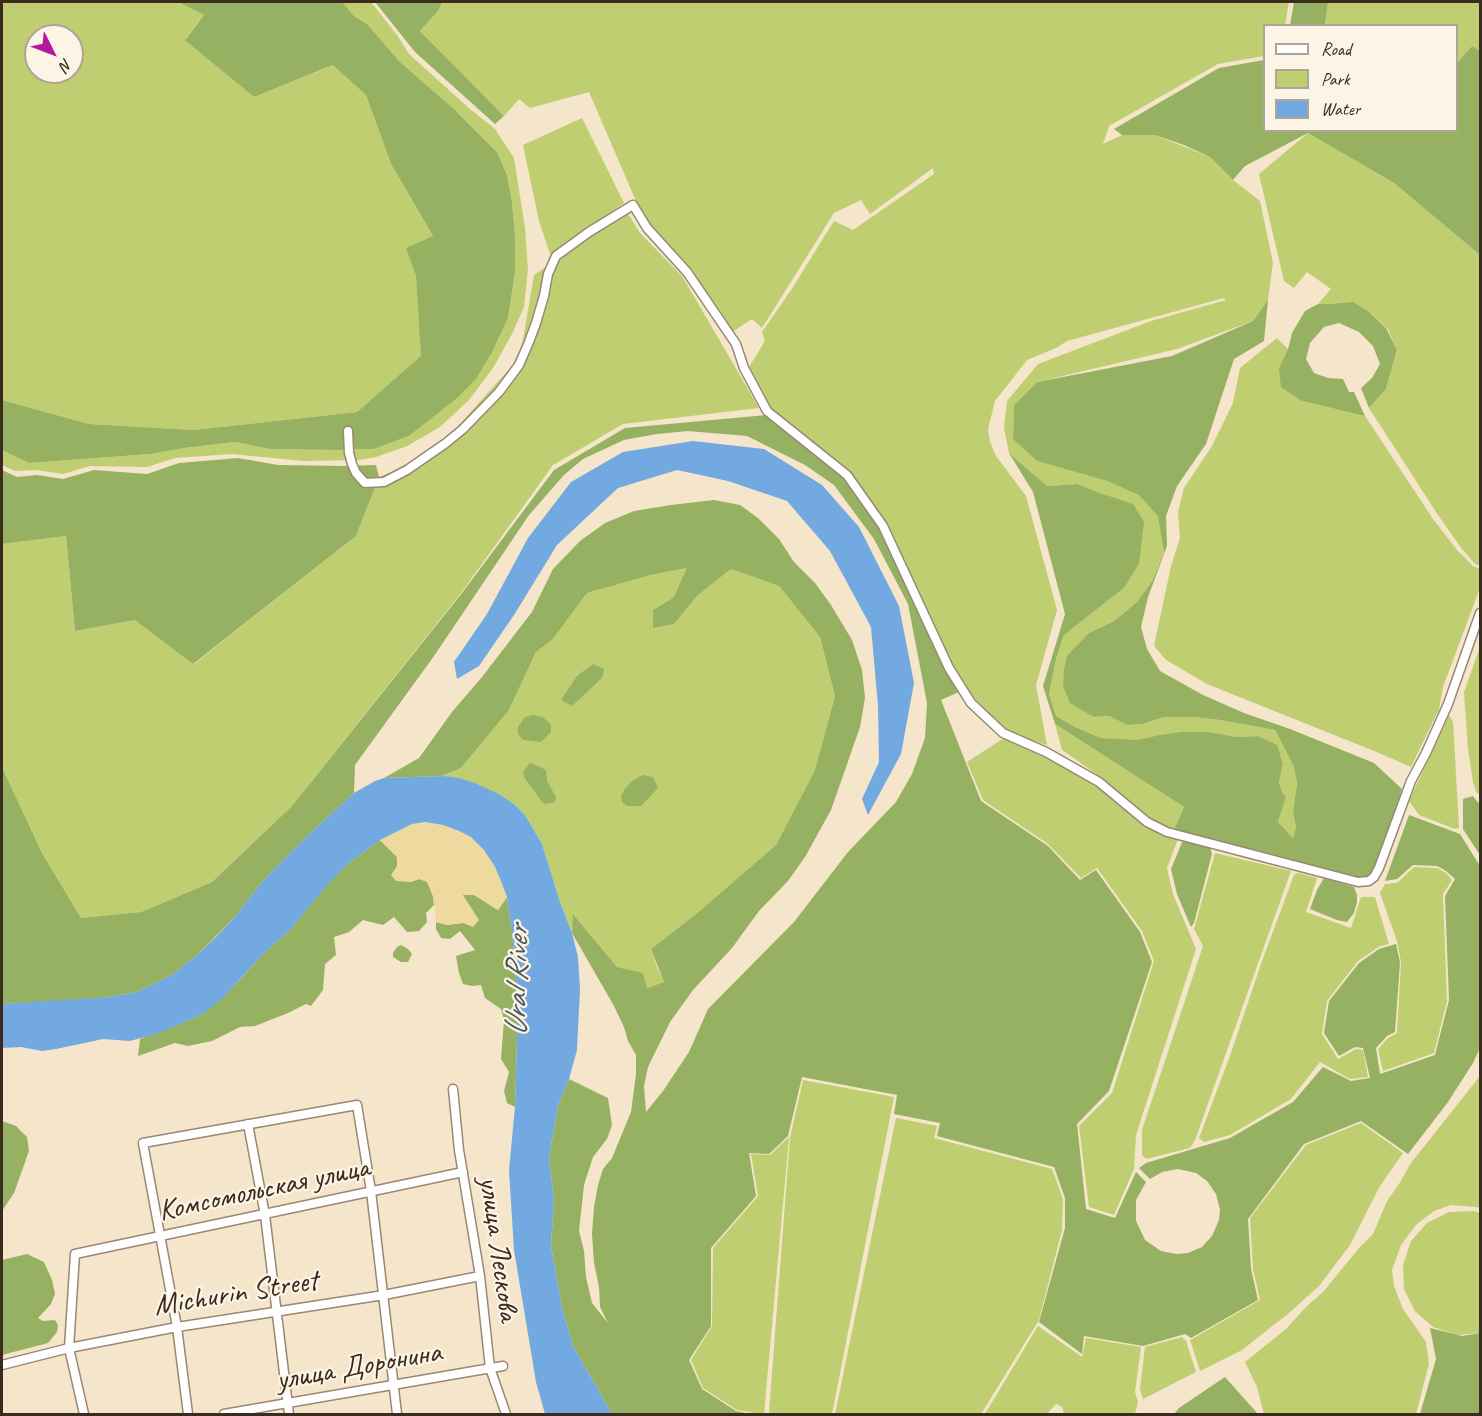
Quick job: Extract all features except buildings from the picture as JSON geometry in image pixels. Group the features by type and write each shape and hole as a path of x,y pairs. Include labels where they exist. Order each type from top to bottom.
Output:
{"street":[{"path":"348,431 352,464 365,483 384,482 407,470 446,443 499,393 519,365 537,323 548,274 556,256 633,205 647,228 687,272 736,344 744,368 767,411 847,475 853,483 883,526 949,668 971,703 1003,733 1046,752 1099,782 1148,822 1167,832 1358,882 1369,881 1379,868 1411,781 1448,704 1480,613"},
{"name":"улица Лескова","path":"453,1089 463,1172 480,1276 490,1368 506,1414"},
{"path":"188,1414 177,1327 143,1143 357,1105 372,1191 397,1414"},
{"path":"248,1124 265,1215 289,1414"},
{"name":"Комсомольская улица","path":"69,1348 75,1254 463,1172"},
{"name":"Michurin Street","path":"2,1365 69,1348 177,1327 384,1295 480,1276"},
{"path":"69,1348 84,1414"},
{"name":"улица Доронина","path":"224,1414 503,1366"}],"green space":[{"path":"2,2 178,2 204,15 185,39 254,97 334,65 366,95 391,164 433,236 407,249 416,276 422,356 357,412 194,430 89,424 2,400"},
{"path":"178,2 342,2 354,16 367,24 400,62 455,110 497,152 507,175 515,236 515,273 508,318 476,379 455,400 409,436 374,449 270,449 235,442 151,454 29,463 2,450 2,400 89,424 194,430 357,412 421,356 416,276 406,248 433,236 391,164 366,95 333,65 254,97 185,40 204,15"},
{"path":"342,2 371,2 409,54 495,129 514,158 525,228 528,269 524,307 493,368 469,400 440,427 407,446 376,457 359,460 304,461 232,454 175,458 147,467 90,466 63,474 36,470 15,471 2,465 2,450 30,463 151,454 235,442 270,449 374,449 409,436 455,400 508,318 515,274 515,236 507,175 497,152 455,110 400,62 367,24 354,16"},
{"path":"375,2 442,2 439,10 420,31 504,116 495,124 415,52"},
{"path":"442,2 1289,2 1285,24 1263,24 1263,56 1218,64 1109,126 1103,144 1122,135 1155,135 1210,157 1233,180 1260,201 1273,263 1268,300 1253,321 1177,349 1037,382 1014,405 1013,438 1037,461 1107,481 1140,495 1158,515 1164,553 1152,581 1137,602 1114,621 1089,633 1094,717 1109,716 1127,725 1144,724 1164,717 1193,717 1275,730 1294,767 1297,784 1293,812 1296,827 1293,838 1278,822 1286,797 1279,782 1283,764 1258,736 1237,737 1209,732 1159,735 1137,740 1101,738 1056,716 1049,694 1056,659 1064,635 1124,588 1139,564 1103,494 1077,484 1047,486 1009,453 1004,428 1007,401 1038,364 1151,321 1226,300 1224,298 1067,341 1027,360 995,401 988,429 990,442 996,456 1026,496 1057,610 1036,685 1047,745 1001,731 955,674 885,526 768,410 746,372 765,341 762,332 834,221 853,230 934,174 933,168 870,214 861,200 834,213 762,328 752,319 732,332 692,270 652,230 639,208 589,92 530,108 519,99 504,116 420,31 439,10"},
{"path":"1294,2 1328,2 1325,24 1290,24"},
{"path":"1328,2 1480,2 1480,51 1472,46 1458,62 1458,24 1325,24"},
{"path":"1472,46 1480,51 1480,255 1394,183 1308,133 1245,166 1233,180 1210,157 1184,145 1155,135 1122,135 1114,129 1219,68 1263,60 1263,132 1458,132 1458,62"},
{"path":"582,118 624,203 550,254 539,221 523,145"},
{"path":"1308,133 1394,183 1480,255 1480,565 1476,565 1462,549 1369,408 1386,389 1397,351 1388,329 1369,312 1334,304 1318,304 1331,289 1307,272 1294,288 1284,281 1259,174"},
{"path":"627,212 640,233 682,276 759,408 623,424 553,465 461,593 292,806 212,882 141,912 81,918 42,853 2,767 2,544 66,536 75,631 135,620 194,664 356,536 379,477 432,455 520,357 534,275"},
{"path":"1268,300 1264,341 1234,359 1206,444 1177,486 1166,516 1167,546 1148,597 1141,627 1147,649 1160,671 1203,695 1244,713 1374,763 1402,789 1375,871 1362,881 1173,832 1184,807 1055,724 1043,686 1065,614 1033,492 1009,453 1047,486 1077,484 1133,504 1144,522 1139,564 1124,588 1064,635 1056,659 1049,694 1056,716 1101,738 1137,740 1182,732 1209,732 1237,737 1258,736 1277,745 1283,764 1279,782 1286,797 1278,822 1293,838 1296,827 1293,812 1297,784 1294,767 1275,730 1193,717 1164,717 1143,724 1127,725 1109,716 1094,717 1070,703 1063,686 1067,656 1089,633 1114,621 1137,602 1152,581 1164,553 1158,516 1139,495 1107,481 1037,461 1013,439 1014,405 1037,382 1172,356 1253,321"},
{"path":"1353,302 1369,312 1386,328 1397,350 1386,389 1369,408 1361,388 1372,378 1380,364 1373,346 1359,332 1339,323 1324,327 1310,343 1306,359 1314,373 1328,378 1343,379 1349,392 1354,392 1365,416 1302,401 1281,387 1279,368 1288,349 1292,333 1305,311 1318,304"},
{"path":"1277,338 1288,349 1279,368 1302,401 1365,416 1433,519 1457,550 1473,566 1480,569 1480,588 1443,687 1439,709 1411,767 1207,684 1166,660 1154,646 1171,566 1180,538 1178,512 1184,488 1212,446 1233,403 1240,368"},
{"path":"767,415 847,477 882,528 948,675 961,691 941,700 981,801 1048,846 1080,880 1096,870 1140,932 1152,962 1109,1091 1077,1124 1086,1209 1115,1218 1136,1172 1146,1182 1136,1200 1136,1221 1145,1240 1161,1251 1176,1254 1188,1253 1202,1247 1212,1236 1219,1220 1220,1210 1216,1194 1207,1181 1196,1173 1178,1169 1162,1172 1150,1179 1139,1168 1146,1163 1230,1138 1293,1102 1323,1067 1351,1081 1370,1078 1363,1048 1355,1047 1339,1056 1324,1033 1329,1001 1359,963 1379,949 1396,944 1400,962 1395,1032 1387,1036 1376,1048 1380,1074 1435,1055 1449,1000 1445,896 1455,879 1437,866 1413,865 1397,879 1385,881 1409,815 1460,834 1480,866 1480,1048 1473,1063 1448,1102 1408,1154 1361,1121 1304,1144 1248,1219 1251,1269 1258,1300 1191,1338 1185,1334 1143,1346 1084,1336 1082,1354 1039,1322 1065,1228 1065,1198 1054,1167 937,1136 940,1123 894,1114 897,1095 802,1077 788,1136 769,1154 749,1153 756,1196 711,1248 711,1326 689,1360 702,1389 736,1411 751,1414 612,1414 573,1346 562,1308 551,1246 554,1200 549,1157 558,1105 569,1079 608,1098 612,1125 607,1139 593,1157 584,1185 579,1231 592,1303 608,1323 600,1307 594,1263 592,1234 594,1207 603,1169 612,1158 631,1112 636,1055 614,1006 572,933 573,914 617,967 643,973 647,988 664,982 651,949 696,914 776,845 815,770 835,696 820,637 779,586 731,569 697,596 674,624 653,628 653,610 674,597 687,568 651,575 587,593 553,639 536,652 509,710 461,768 442,776 384,778 419,758 452,712 532,612 553,569 580,541 605,523 634,511 671,505 714,500 740,505 758,518 779,539 794,562 815,583 852,640 862,670 865,698 860,727 831,810 805,857 788,881 759,911 732,948 693,990 670,1022 648,1067 644,1086 646,1112 689,1052 708,1009 794,922 848,852 896,802 912,774 925,738 927,703 908,604 874,539 834,485 805,465 747,436 688,431 657,434 624,440 583,459 564,475 529,515 434,656 355,765 354,793 274,869 235,917 197,955 172,975 137,992 80,1000 2,1004 2,767 42,853 81,918 141,912 212,882 292,806 462,593 554,470 625,428"},
{"path":"238,458 278,465 376,465 379,477 356,536 193,664 135,620 75,631 66,536 2,544 2,470 17,477 37,475 63,479 94,470 147,474 179,463"},
{"path":"688,568 674,597 653,610 653,628 674,624 697,596 731,569 779,586 820,637 835,696 815,770 776,845 696,914 651,949 664,982 647,988 642,973 617,967 574,915 572,933 542,844 525,815 499,794 442,776 461,768 509,710 536,652 553,639 587,593 651,575"},
{"path":"1480,647 1480,795 1476,792 1473,782 1464,692"},
{"path":"593,664 604,669 602,678 572,706 561,700 577,676"},
{"path":"533,715 543,717 551,725 551,732 541,742 523,740 518,734 518,727 525,717"},
{"path":"1449,715 1453,722 1459,828 1455,829 1419,815 1409,801"},
{"path":"1055,724 1184,807 1173,832 1152,820 1105,780 1062,750"},
{"path":"1004,738 1055,759 1178,839 1167,868 1173,894 1196,949 1136,1135 1134,1169 1114,1215 1089,1207 1079,1126 1112,1093 1154,961 1142,931 1097,868 1081,878 1048,844 983,800 967,762"},
{"path":"531,763 546,770 547,781 556,797 555,802 543,803 526,780 523,773"},
{"path":"643,775 653,777 658,788 641,806 627,806 622,802 621,796 624,790 632,781"},
{"path":"1473,796 1480,805 1480,855 1463,829 1463,799"},
{"path":"380,840 397,857 397,866 410,882 419,879 427,881 434,905 426,913 427,922 419,931 407,932 394,917 383,925 363,920 349,932 334,937 336,955 325,964 323,990 311,1006 306,1004 255,1026 240,1027 212,1041 188,1046 175,1043 138,1056 140,1039 204,1013 291,929 325,886 350,862"},
{"path":"1183,840 1210,847 1212,854 1191,927 1177,894 1171,869"},
{"path":"1215,853 1291,871 1195,1140 1190,1148 1146,1159 1142,1155 1142,1130 1203,946 1194,929"},
{"path":"1414,867 1437,868 1452,880 1443,894 1447,1001 1434,1053 1383,1071 1378,1049 1388,1038 1397,1033 1401,962 1397,941 1380,893 1385,884 1397,883"},
{"path":"1298,873 1317,878 1306,912 1351,928 1361,897 1375,897 1389,944 1380,946 1358,961 1327,1001 1322,1034 1338,1059 1356,1049 1363,1050 1368,1077 1350,1079 1320,1062 1291,1099 1230,1135 1204,1142 1199,1138 1294,875"},
{"path":"1324,878 1354,887 1357,902 1354,913 1347,922 1310,909"},
{"path":"463,895 474,895 498,910 507,897 516,979 515,1107 507,1103 504,1091 509,1072 501,1059 504,1020 501,1009 485,998 481,985 463,984 459,973 456,956 475,950 460,931 450,939 441,938 436,929 436,922 447,925 463,923"},
{"path":"401,945 412,954 408,962 401,962 393,957 397,947"},
{"path":"1480,1076 1480,1208 1451,1205 1434,1211 1416,1225 1401,1245 1392,1270 1394,1286 1403,1309 1426,1342 1429,1364 1416,1414 1264,1414 1257,1387 1245,1362 1286,1329 1323,1292 1373,1234 1387,1201 1411,1163"},
{"path":"803,1080 894,1097 832,1414 770,1414 790,1138"},
{"path":"896,1118 937,1126 934,1138 1052,1169 1063,1199 1062,1230 1039,1320 981,1414 835,1414"},
{"path":"2,1121 16,1126 27,1137 29,1151 14,1193 2,1211"},
{"path":"1361,1123 1403,1153 1380,1186 1350,1245 1319,1286 1289,1313 1242,1350 1200,1371 1190,1340 1260,1300 1253,1269 1250,1218 1306,1145"},
{"path":"789,1137 764,1414 761,1414 737,1410 703,1388 691,1360 712,1326 713,1248 758,1196 751,1154 770,1155"},
{"path":"1449,1212 1480,1213 1480,1333 1457,1335 1433,1327 1415,1311 1404,1289 1403,1265 1411,1241 1427,1223"},
{"path":"27,1254 44,1262 52,1280 55,1294 51,1304 38,1318 43,1321 55,1320 58,1325 57,1332 48,1343 2,1355 2,1260"},
{"path":"1038,1326 1082,1357 1086,1338 1141,1347 1135,1392 1138,1402 1135,1414 1064,1414 1062,1407 1056,1404 1047,1414 985,1414"},
{"path":"1430,1328 1462,1336 1480,1333 1480,1414 1420,1414 1436,1359"},
{"path":"1182,1337 1186,1341 1196,1372 1143,1399 1140,1389 1145,1347"},
{"path":"1225,1377 1258,1414 1174,1414 1179,1408"}],"sand":[{"path":"425,822 443,825 471,837 484,850 495,867 507,897 498,910 474,895 463,895 479,920 473,927 463,923 447,925 436,922 433,896 427,882 419,879 410,882 396,881 391,875 397,866 397,857 380,840 412,824"}],"water":[{"path":"693,441 764,449 822,485 859,527 899,606 914,683 901,754 868,815 862,799 879,762 878,706 871,627 830,551 787,501 728,481 677,470 618,488 557,545 479,666 457,679 454,662 487,614 528,538 571,482 623,452"},
{"name":"Ural River","path":"442,776 459,778 499,794 525,815 542,844 572,933 578,957 580,989 577,1050 569,1079 558,1105 549,1157 554,1200 551,1246 562,1308 573,1346 612,1414 545,1414 536,1382 514,1250 509,1170 515,1107 517,1040 512,931 507,897 495,867 484,850 471,837 443,825 425,822 412,824 380,840 350,862 326,886 291,929 262,955 222,999 204,1013 185,1022 156,1034 130,1041 103,1039 42,1051 21,1047 2,1048 2,1004 109,997 137,992 172,975 216,937 274,869 354,793 384,778"}]}
